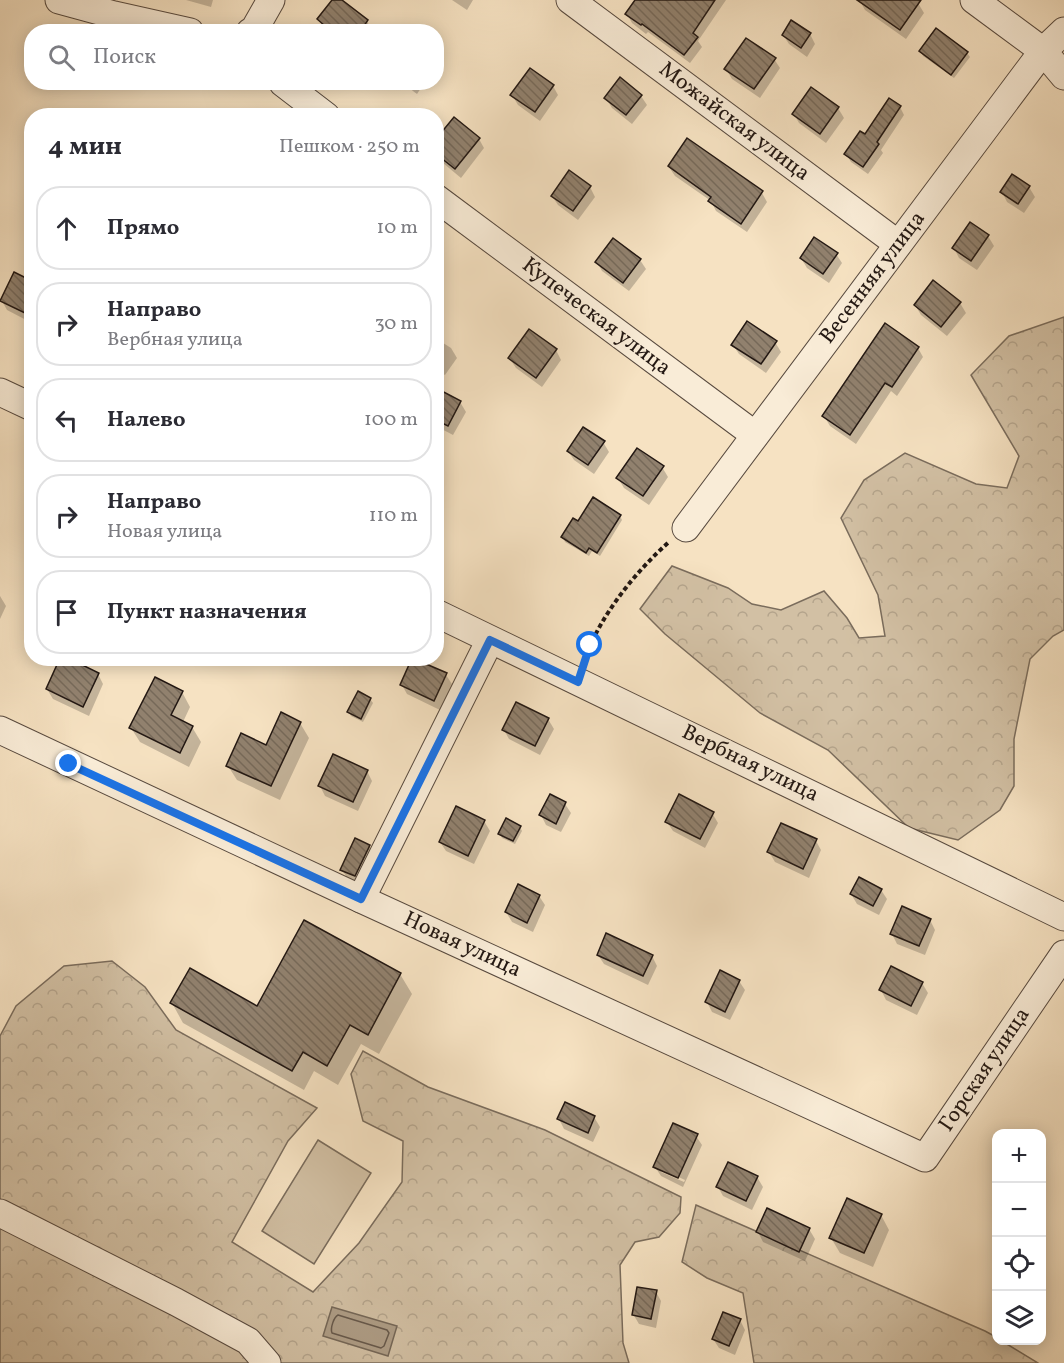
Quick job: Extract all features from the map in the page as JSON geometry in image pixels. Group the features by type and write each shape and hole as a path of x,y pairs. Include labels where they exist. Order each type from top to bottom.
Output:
{"street":[{"path":"59,0 154,24"},
{"path":"257,24 271,0"},
{"name":"Можайская улица","path":"570,0 898,244"},
{"path":"974,0 1043,51 1064,76"},
{"name":"Весенняя улица","path":"686,528 1043,51 1064,31"},
{"path":"292,90 316,108"},
{"name":"Купеческая улица","path":"444,204 755,435"},
{"path":"0,392 24,403"},
{"name":"Вербная улица","path":"444,617 1064,917"},
{"path":"361,899 490,640"},
{"name":"Новая улица","path":"0,730 361,899 926,1158"},
{"name":"Горская улица","path":"926,1158 1064,954"},
{"path":"0,1213 248,1341 267,1363"}],"path":[{"path":"578,682 590,645 602,621 658,552 686,528"}],"green space":[{"path":"1064,317 1064,630 1053,636 1030,659 1014,739 1014,786 1000,810 958,840 909,828 828,750 760,713 665,634 640,609 672,566 728,588 752,604 781,610 824,591 847,618 859,638 885,636 878,595 841,518 864,480 905,453 976,484 1007,488 1019,456 971,375 1009,336"},
{"path":"112,961 145,987 176,1030 317,1108 288,1141 232,1242 313,1292 359,1243 402,1182 403,1141 363,1121 351,1074 363,1051 428,1087 545,1130 681,1197 680,1213 659,1237 635,1242 620,1265 623,1343 629,1363 0,1363 0,1036 16,1006 64,966"},
{"path":"318,1140 371,1173 314,1264 262,1231"},
{"path":"696,1205 985,1331 992,1335 992,1345 1009,1345 1038,1363 754,1363 743,1293 707,1278 682,1262"}],"water":[{"path":"332,1307 397,1326 388,1356 323,1336"}],"building":[{"path":"332,0 342,0 368,20 365,24 323,24 317,19"},
{"path":"635,0 715,0 693,33 698,37 684,55 625,14"},
{"path":"857,0 921,0 900,30"},
{"path":"791,20 811,33 801,48 782,35"},
{"path":"936,28 968,52 951,75 919,51"},
{"path":"746,38 776,58 754,89 724,69"},
{"path":"530,68 554,85 535,112 510,95"},
{"path":"620,77 642,95 626,115 604,98"},
{"path":"811,87 839,107 820,134 792,114"},
{"path":"889,98 901,106 863,167 844,154 860,131 865,134"},
{"path":"454,117 480,138 455,169 444,160 444,129"},
{"path":"687,138 763,191 741,224 708,201 711,197 668,166"},
{"path":"569,170 591,186 573,211 551,196"},
{"path":"1012,174 1030,186 1018,204 1000,192"},
{"path":"970,222 989,235 971,261 952,248"},
{"path":"814,237 838,253 823,274 800,258"},
{"path":"613,238 641,259 623,283 595,262"},
{"path":"14,272 24,277 24,313 0,301"},
{"path":"933,280 961,302 941,327 914,305"},
{"path":"747,321 777,341 761,364 731,345"},
{"path":"885,323 919,347 892,387 885,383 850,435 822,416"},
{"path":"529,329 557,349 536,378 508,358"},
{"path":"444,392 461,401 448,426 444,424"},
{"path":"583,427 605,441 588,465 567,451"},
{"path":"637,448 664,466 643,496 616,478"},
{"path":"593,497 621,515 597,553 589,548 586,553 561,537 573,518 578,521"},
{"path":"56,666 85,666 99,673 83,707 46,689"},
{"path":"408,666 431,666 447,673 434,701 400,685"},
{"path":"155,677 183,691 171,715 193,726 180,753 129,728"},
{"path":"358,691 371,698 361,719 347,712"},
{"path":"516,702 549,718 535,746 502,730"},
{"path":"281,712 301,722 271,786 226,766 241,733 266,745"},
{"path":"333,754 368,770 353,802 318,786"},
{"path":"550,794 566,802 556,824 539,815"},
{"path":"679,794 714,812 700,839 665,822"},
{"path":"456,806 485,820 468,856 439,842"},
{"path":"506,818 521,826 513,841 498,834"},
{"path":"781,823 817,839 803,869 767,852"},
{"path":"355,838 370,845 355,876 340,870"},
{"path":"859,877 882,889 873,906 850,894"},
{"path":"518,884 540,895 527,923 505,912"},
{"path":"902,906 931,919 919,946 890,934"},
{"path":"304,920 401,973 368,1035 350,1025 327,1066 303,1052 292,1071 170,1003 190,968 257,1006"},
{"path":"606,933 653,955 643,976 597,955"},
{"path":"891,966 923,982 911,1006 879,990"},
{"path":"720,970 740,980 725,1012 705,1002"},
{"path":"565,1102 595,1116 588,1133 557,1119"},
{"path":"673,1123 698,1134 678,1178 653,1167"},
{"path":"728,1162 758,1176 746,1201 716,1187"},
{"path":"847,1198 882,1214 864,1253 829,1238"},
{"path":"767,1208 810,1228 799,1252 756,1232"},
{"path":"637,1287 657,1290 651,1319 632,1315"},
{"path":"723,1312 741,1319 729,1346 712,1339"}],"route":[{"path":"69,764 361,899 490,640 578,682 590,645"}]}
